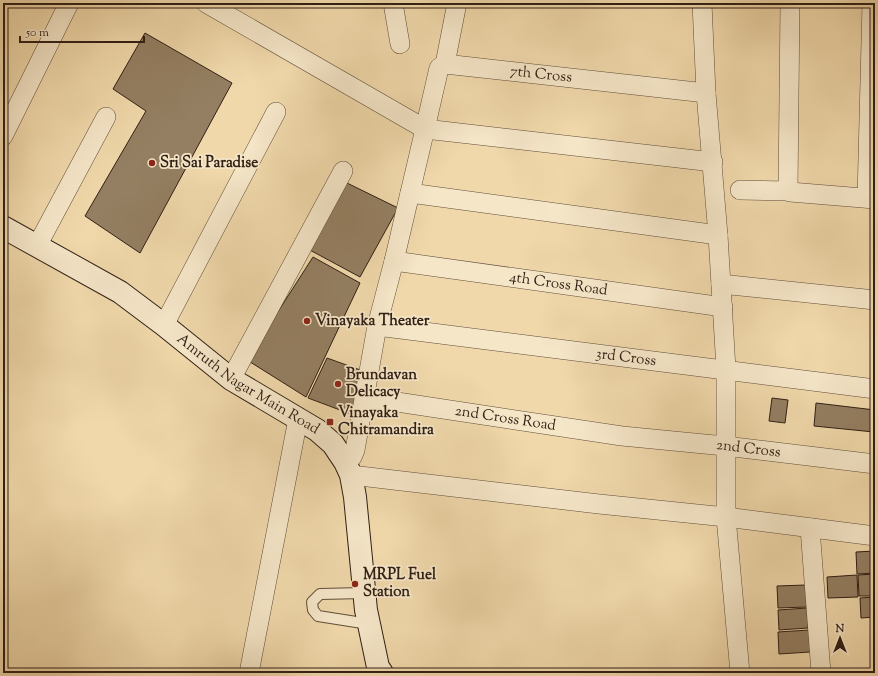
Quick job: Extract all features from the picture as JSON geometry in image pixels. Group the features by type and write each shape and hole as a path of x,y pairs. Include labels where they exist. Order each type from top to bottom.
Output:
{"main road":[{"name":"Amruth Nagar Main Road","path":"3,227 120,292 232,379 317,430 333,444 348,469 355,497 364,593 378,667 382,673"}],"street":[{"path":"3,136 69,3"},
{"path":"206,3 425,130 713,162"},
{"path":"393,3 400,44"},
{"path":"457,3 445,64 439,68 394,261 377,326 355,450 348,469 599,504 726,516 875,536"},
{"path":"702,3 706,93 713,162 726,370 726,516 740,673"},
{"path":"788,191 790,3"},
{"path":"740,190 788,191 871,199 872,3"},
{"name":"7th Cross","path":"445,64 706,93"},
{"path":"164,325 276,112"},
{"path":"38,246 106,117"},
{"path":"232,379 343,171"},
{"path":"410,193 718,235"},
{"name":"4th Cross Road","path":"394,261 723,307"},
{"path":"721,284 875,300"},
{"name":"3rd Cross","path":"377,326 875,389"},
{"name":"2nd Cross Road","path":"364,397 622,436"},
{"path":"249,673 298,419"},
{"name":"2nd Cross","path":"622,436 725,446 875,464"},
{"path":"810,528 822,673"}],"lane":[{"path":"364,593 320,594 312,602 313,610 318,616 369,624"}],"building":[{"name":"Sri Sai Paradise","path":"145,33 232,83 140,253 85,216 146,111 113,89"},
{"path":"347,183 398,208 360,277 308,249"},
{"name":"Vinayaka Theater","path":"313,257 360,283 306,397 247,360"},
{"name":"Brundavan Delicacy","path":"327,358 363,371 356,416 308,398"},
{"path":"772,398 788,400 785,423 769,421"},
{"path":"816,403 875,410 874,432 814,426"},
{"path":"875,551 875,573 857,574 856,552"},
{"path":"875,574 875,596 859,596 858,575"},
{"path":"857,575 858,597 828,598 827,577"},
{"path":"806,585 807,607 778,608 777,586"},
{"path":"875,597 875,617 861,618 860,598"},
{"path":"807,608 808,628 779,630 778,610"},
{"path":"809,630 810,652 779,654 778,632"}],"place":[{"name":"Sri Sai Paradise","path":"152,163"},
{"name":"Vinayaka Theater","path":"307,321"},
{"name":"Brundavan Delicacy","path":"338,384"},
{"name":"Vinayaka Chitramandira","path":"330,422"},
{"name":"MRPL Fuel Station","path":"355,584"}]}
